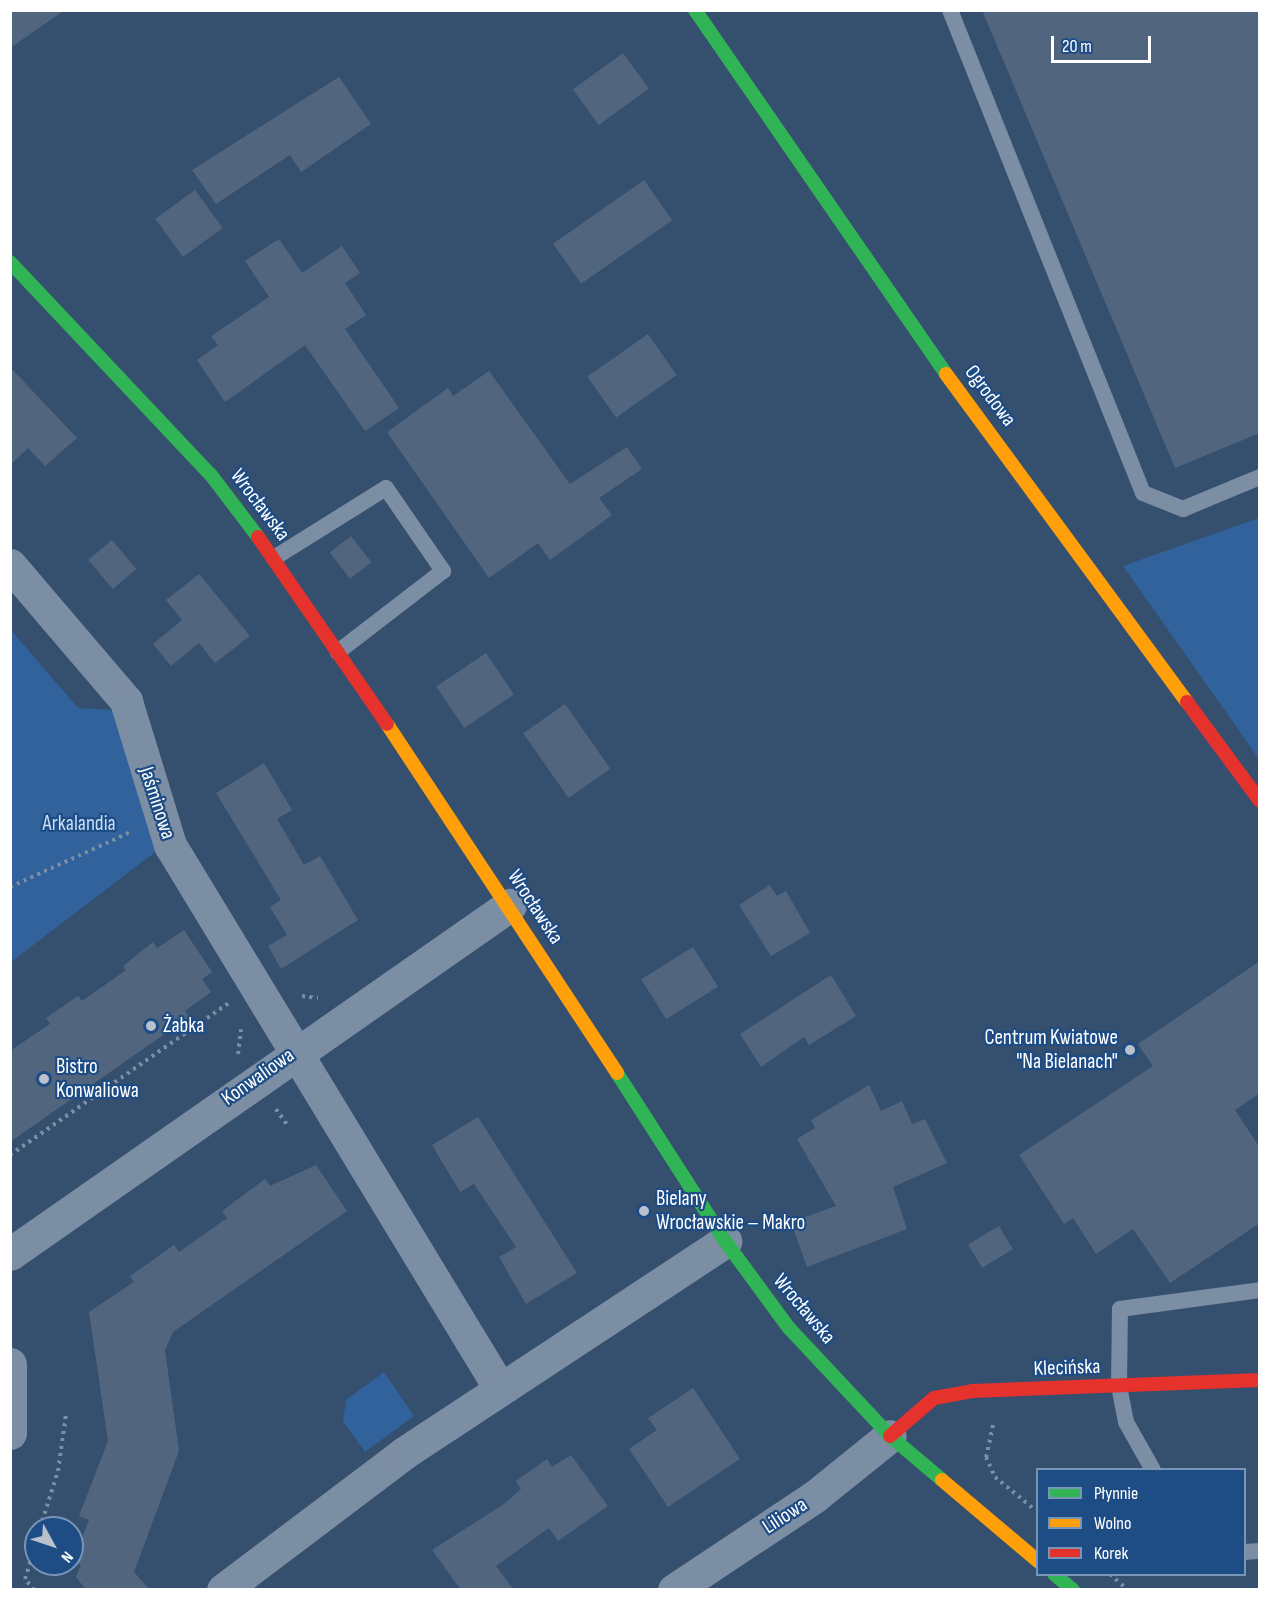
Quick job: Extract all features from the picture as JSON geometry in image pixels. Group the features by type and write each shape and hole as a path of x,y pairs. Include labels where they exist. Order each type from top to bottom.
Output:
{"main road":[{"name":"Ogrodowa","path":"695,10 880,284 1260,801"},
{"name":"Wrocławska","path":"10,262 195,458 274,558 510,905 725,1241 789,1328 890,1436 1036,1559"},
{"name":"Klecińska","path":"890,1436 934,1398 972,1390 1119,1387 1260,1380"},
{"path":"1055,1576 1073,1590"}],"street":[{"name":"Jaśminowa","path":"10,565 126,701 170,845 499,1387"},
{"name":"Konwaliowa","path":"10,1254 296,1050 510,905"},
{"path":"223,1590 499,1387 725,1241"},
{"path":"10,1364 10,1433"},
{"name":"Liliowa","path":"691,1585 814,1497 890,1436"}],"lane":[{"path":"950,10 1143,493 1183,509 1260,477"},
{"path":"274,558 387,489 443,571 338,652"},
{"path":"1152,1468 1126,1422 1119,1387 1120,1309 1260,1290"}],"path":[{"path":"10,887 160,818"},
{"path":"10,1155 231,1001"},
{"path":"44,1516 58,1470 66,1414"},
{"path":"999,1416 985,1441 986,1457 995,1477 1036,1511"},
{"path":"26,1576 25,1579 34,1590"},
{"path":"1111,1576 1128,1590"}],"green space":[{"path":"1260,518 1259,759 1123,566"},
{"name":"Arkalandia","path":"10,629 78,708 114,710 163,846 11,962"},
{"path":"384,1372 414,1416 365,1452 343,1421 346,1400"}],"building":[{"path":"10,10 65,10 10,48"},
{"path":"982,10 1260,10 1260,433 1175,468"},
{"path":"623,53 649,89 599,125 573,89"},
{"path":"339,77 371,124 301,172 290,155 216,204 192,170"},
{"path":"644,180 672,220 581,284 553,244"},
{"path":"195,190 223,228 183,257 155,219"},
{"path":"279,239 302,273 342,246 360,273 345,283 366,315 345,329 399,408 365,431 305,345 225,402 197,360 218,345 211,336 269,297 245,261"},
{"path":"648,334 677,375 616,417 587,376"},
{"path":"10,367 77,438 45,466 28,448 10,465"},
{"path":"489,371 570,484 627,447 642,469 599,498 612,515 550,560 538,543 489,578 387,432 448,388 453,396"},
{"path":"351,536 371,562 350,579 330,553"},
{"path":"112,540 136,569 113,589 88,560"},
{"path":"199,574 250,636 215,663 199,643 171,666 153,644 182,620 166,600"},
{"path":"486,653 514,694 464,728 436,687"},
{"path":"565,704 610,769 569,798 523,733"},
{"path":"264,763 292,810 277,819 304,865 320,856 358,920 281,969 268,946 287,935 270,907 281,900 216,793"},
{"path":"770,885 777,896 786,891 810,933 771,956 739,905"},
{"path":"184,930 212,972 202,979 211,992 185,1011 189,1017 10,1142 10,1051 50,1024 46,1018 78,996 82,1001 126,970 123,966 153,942 157,948"},
{"path":"693,947 718,987 666,1019 641,979"},
{"path":"1260,961 1260,1093 1235,1110 1260,1148 1260,1223 1170,1283 1133,1229 1096,1254 1073,1218 1064,1224 1019,1155 1153,1066 1138,1044"},
{"path":"831,975 856,1016 809,1045 804,1037 761,1067 740,1034"},
{"path":"869,1085 881,1111 902,1101 912,1124 925,1119 947,1163 893,1187 907,1229 807,1267 791,1222 836,1206 797,1139 815,1128 811,1120"},
{"path":"478,1117 577,1273 526,1304 499,1257 516,1247 474,1184 460,1192 432,1145"},
{"path":"316,1165 347,1211 173,1332 165,1350 179,1451 134,1572 150,1590 86,1590 76,1577 84,1576 84,1533 89,1520 84,1516 79,1516 108,1441 89,1312 134,1282 130,1276 174,1245 179,1252 227,1218 222,1211 265,1179 270,1186"},
{"path":"999,1226 1013,1249 982,1268 968,1245"},
{"path":"693,1388 740,1459 668,1507 629,1449 657,1430 648,1418"},
{"path":"571,1455 608,1506 558,1541 549,1528 496,1566 514,1590 461,1590 432,1550 504,1504 521,1489 516,1481 547,1459 552,1467"}],"traffic: fast":[{"path":"695,10 946,374"},
{"path":"10,262 211,475 258,537"},
{"path":"617,1073 725,1241 789,1328 890,1436 942,1480"},
{"path":"1056,1576 1073,1590"}],"traffic: slow":[{"path":"946,374 1187,702"},
{"path":"387,724 617,1073"},
{"path":"942,1480 1036,1559"}],"traffic: jam":[{"path":"258,537 387,724"},
{"path":"1187,702 1260,801"},
{"path":"890,1436 934,1398 972,1391 1260,1380"}],"place":[{"name":"Żabka","path":"151,1026"},
{"name":"Centrum Kwiatowe \"Na Bielanach\"","path":"1130,1050"},
{"name":"Bistro Konwaliowa","path":"44,1079"},
{"name":"Bielany Wrocławskie – Makro","path":"644,1211"}]}
